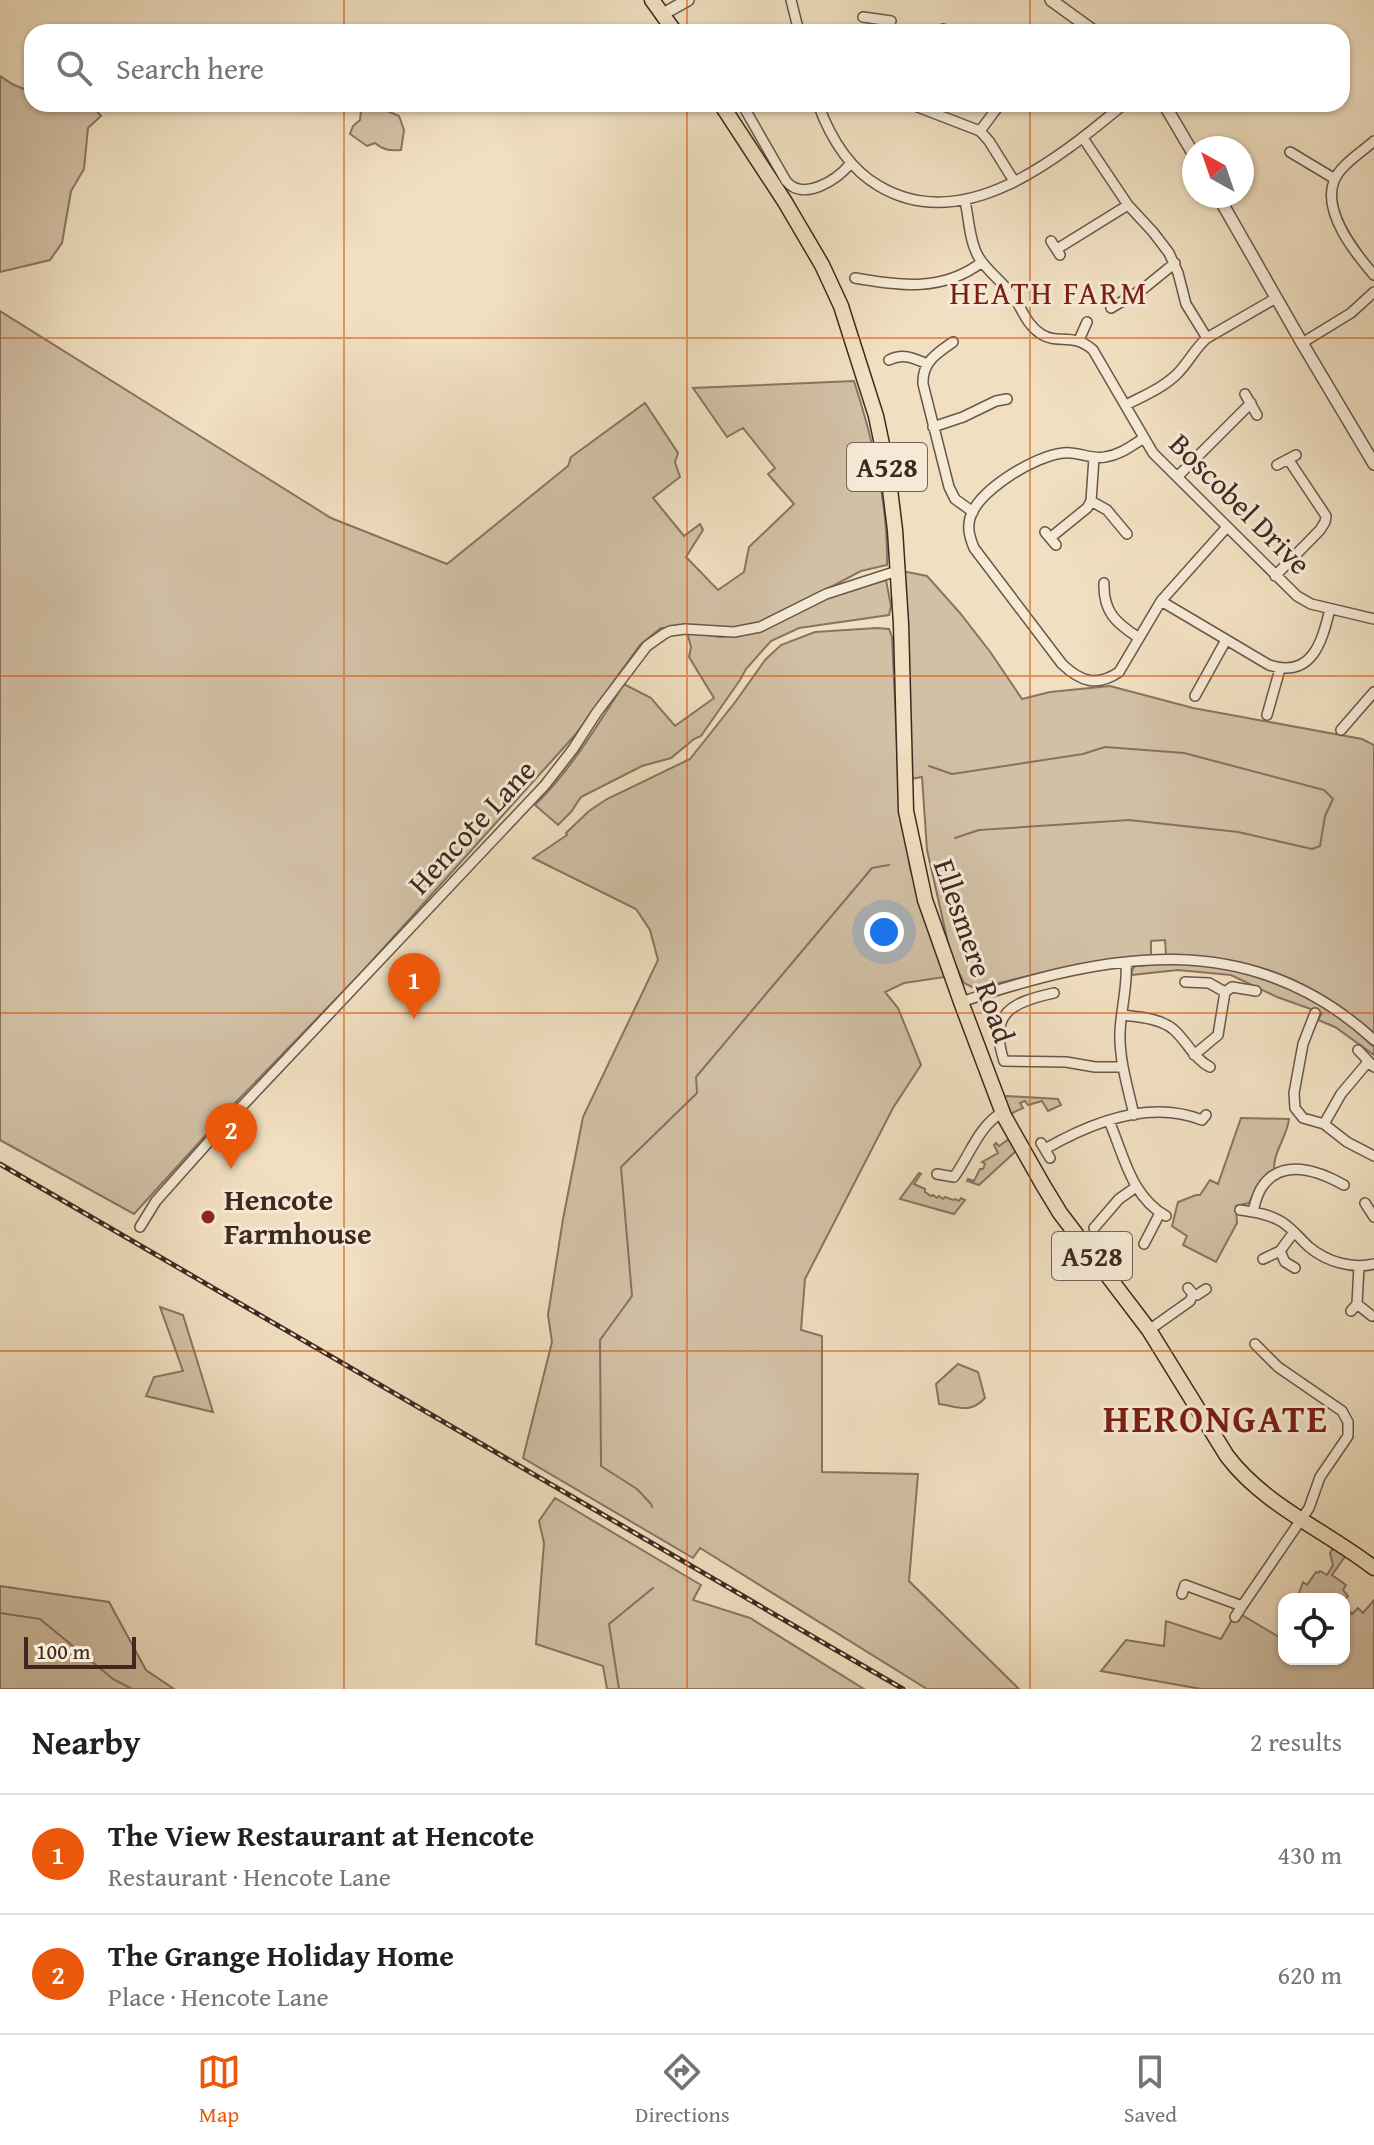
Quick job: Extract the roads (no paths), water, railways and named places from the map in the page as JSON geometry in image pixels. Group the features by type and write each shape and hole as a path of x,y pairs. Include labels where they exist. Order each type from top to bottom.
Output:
{"main road":[{"path":"652,0 670,24"},
{"name":"Ellesmere Road","path":"726,112 822,265 841,306 876,416 888,473 895,530 906,811 925,900 1003,1112 1060,1213 1149,1330 1239,1473 1301,1520 1374,1568"}],"street":[{"path":"663,14 688,0"},
{"path":"791,0 797,24"},
{"path":"1051,0 1084,24"},
{"path":"863,17 886,20 884,24"},
{"path":"747,112 786,181 797,190 826,183 850,164"},
{"path":"822,112 850,164 871,181 902,198 935,203 965,201 1014,181 1060,155 1114,112"},
{"path":"939,112 980,131 1014,181"},
{"path":"980,131 994,112"},
{"path":"1169,112 1183,136"},
{"path":"1083,138 1128,205 1153,232 1175,263 1186,304 1207,338"},
{"path":"1374,141 1342,169 1332,190 1336,216 1351,248 1374,275"},
{"path":"1291,151 1335,179"},
{"path":"965,201 974,247 982,262 1011,293 1027,321 1049,337 1079,340 1087,322"},
{"path":"1056,249 1128,205"},
{"path":"1225,208 1374,464"},
{"path":"855,278 870,276 906,286 942,282 982,262"},
{"path":"1111,308 1143,289 1175,263"},
{"path":"1302,343 1351,313 1374,292"},
{"path":"1126,405 1168,382 1207,338 1276,298"},
{"name":"Boscobel Drive","path":"1079,340 1093,350 1153,453 1275,576 1303,601 1374,619"},
{"path":"953,342 946,352 933,356 927,364 923,384 949,487 955,499 973,512"},
{"path":"893,354 927,364"},
{"path":"933,427 1002,400 991,391"},
{"path":"1177,477 1248,398 1257,415"},
{"path":"1144,438 1114,455 1094,458 1071,452 1039,459 1001,484 973,512 969,536 974,548 1062,664 1085,680 1109,679 1119,672 1161,601 1227,527"},
{"path":"1275,576 1320,530 1326,516 1292,457 1277,465"},
{"path":"1050,538 1078,516 1091,501 1094,458"},
{"path":"1091,501 1107,510 1126,528"},
{"name":"Hencote Lane","path":"140,1227 156,1201 213,1137 545,785 647,646 670,631 734,632 760,627 826,594 897,571"},
{"path":"1104,583 1099,597 1111,615 1139,638"},
{"path":"1161,601 1280,669 1301,664 1316,651 1330,609"},
{"path":"1195,696 1226,640"},
{"path":"1271,710 1280,669"},
{"path":"1347,727 1374,692"},
{"path":"961,1002 1048,974 1089,966 1184,959 1258,972 1313,995 1355,1022 1374,1040"},
{"path":"1126,962 1127,984 1120,1031 1123,1067 1134,1115"},
{"path":"1185,982 1209,983 1225,992"},
{"path":"1194,1055 1218,1035 1225,992 1232,987 1256,991"},
{"path":"1006,1072 998,1035 1005,1015 1012,1007 1054,993"},
{"path":"1315,1013 1303,1044 1294,1103 1296,1111 1303,1118 1324,1124 1347,1142 1374,1156"},
{"path":"1123,1015 1169,1026 1194,1055 1210,1067"},
{"path":"1324,1124 1341,1094 1371,1064 1358,1050"},
{"path":"1004,1061 1123,1067"},
{"path":"954,1177 987,1123 1003,1112"},
{"path":"1045,1150 1079,1131 1134,1115 1173,1112 1202,1120 1206,1115"},
{"path":"1109,1121 1136,1187 1143,1198 1163,1214 1144,1244"},
{"path":"1253,1211 1263,1186 1281,1172 1312,1170 1342,1180"},
{"path":"937,1174 954,1177 963,1184"},
{"path":"1093,1224 1126,1192 1136,1187"},
{"path":"1240,1210 1253,1211 1281,1222 1323,1256 1359,1266 1374,1264"},
{"path":"1263,1259 1280,1251 1294,1232"},
{"path":"1280,1251 1285,1262 1295,1268"},
{"path":"1359,1266 1354,1308 1372,1316"},
{"path":"1149,1330 1190,1301 1191,1291 1197,1295 1206,1289"},
{"path":"1235,1617 1309,1508 1320,1477 1348,1436 1349,1429 1342,1411 1278,1367 1255,1344"},
{"path":"1185,1585 1242,1606"}],"waterway":[{"path":"929,766 952,774 1083,754 1105,747 1184,753 1324,790 1333,799 1325,816 1320,846 1312,849 1238,832 1129,820 979,830 955,838"},
{"path":"652,1507 637,1489 601,1466 600,1340 632,1296 621,1167 697,1093 696,1077 872,868 889,865"},
{"path":"619,1689 609,1624 653,1588"},
{"path":"0,1613 40,1619 113,1679 132,1689"}],"railway":[{"path":"0,1164 903,1689"}],"place":[{"name":"The View Restaurant at Hencote","path":"414,1019"},
{"name":"The Grange Holiday Home","path":"231,1169"},
{"name":"Hencote Farmhouse","path":"208,1217"}],"district":[{"name":"HEATH FARM","path":"1049,293"},
{"name":"HERONGATE","path":"1216,1419"}]}
